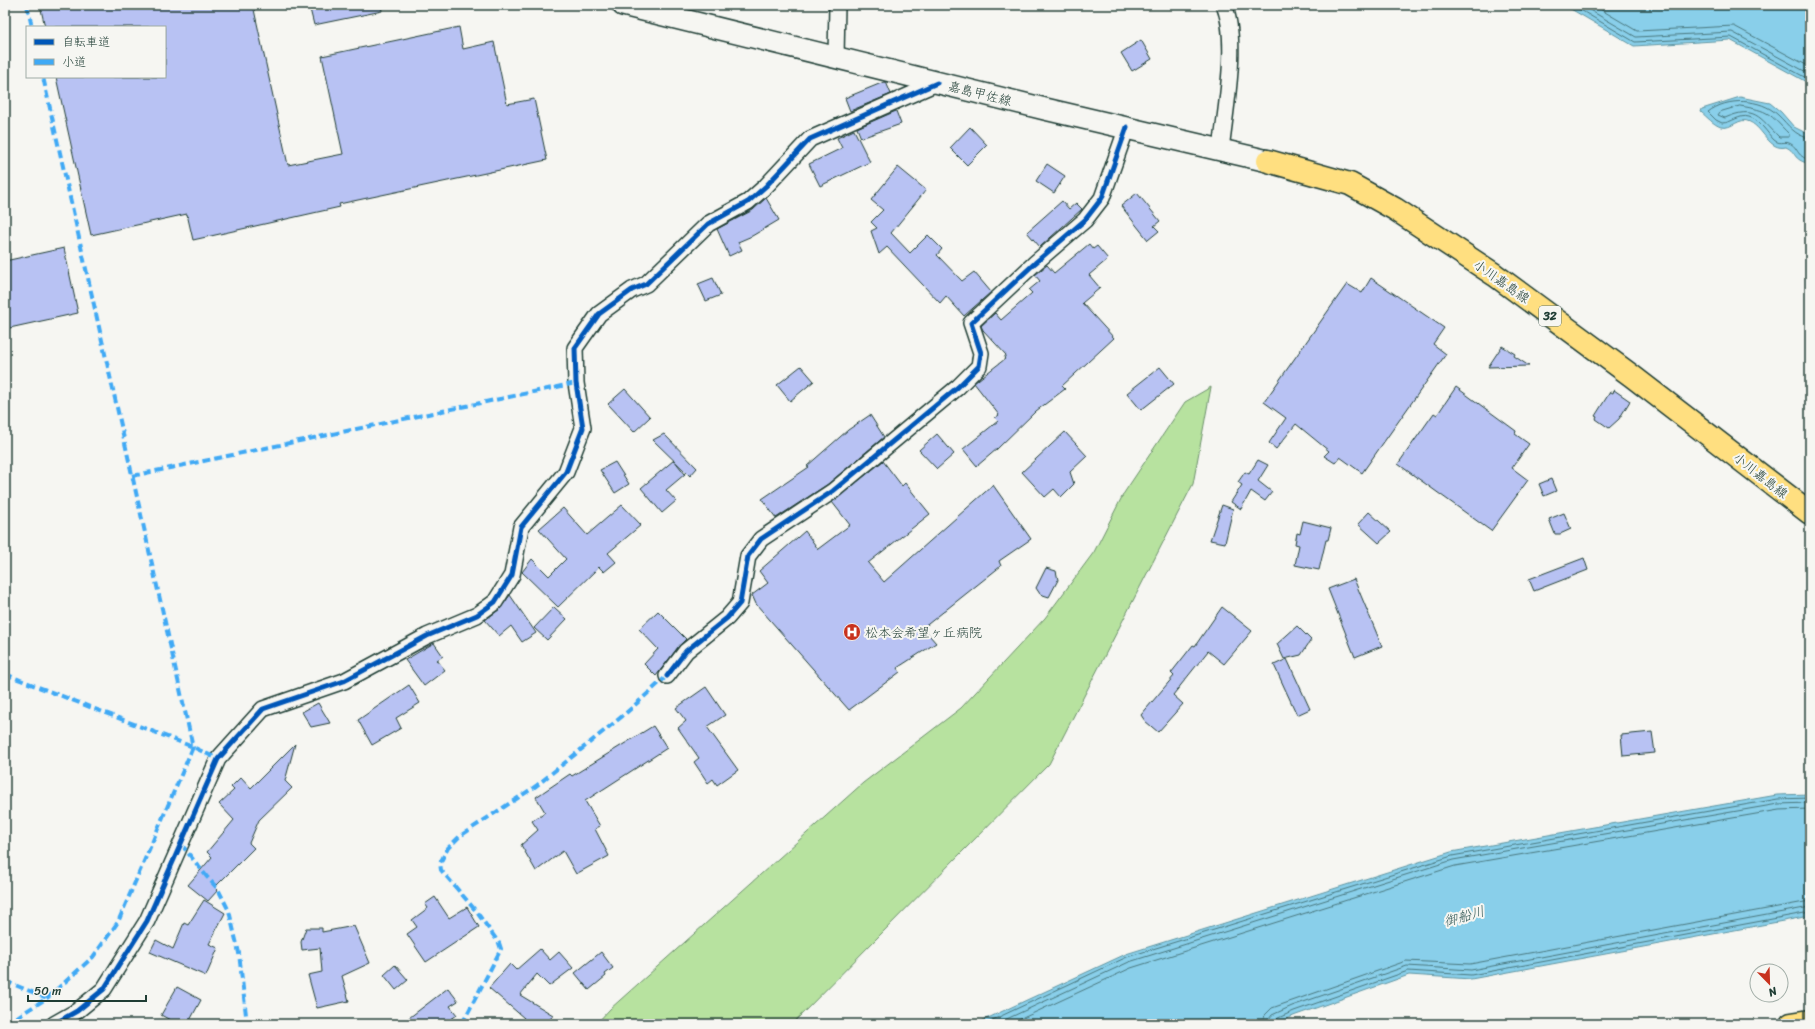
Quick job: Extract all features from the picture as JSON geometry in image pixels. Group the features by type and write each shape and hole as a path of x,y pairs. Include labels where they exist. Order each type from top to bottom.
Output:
{"main road":[{"name":"嘉島甲佐線","path":"623,5 937,83 1268,161"},
{"name":"小川嘉島線","path":"1268,161 1350,184 1396,209 1495,275 1810,512"},
{"path":"1791,1024 1810,1022"}],"street":[{"path":"836,57 838,5"},
{"path":"1221,150 1229,71 1230,37 1224,5"},
{"path":"54,1024 77,1011 104,989 148,921 218,759 263,708 344,681 427,636 477,615 495,602 512,574 521,527 566,472 583,428 576,383 575,348 599,314 632,290 646,284 708,224 748,202 766,186 810,139 937,83"},
{"path":"668,676 686,651 727,618 740,603 748,556 761,539 832,491 958,387 978,366 981,353 971,323 1089,215 1102,198 1127,127"}],"green space":[{"path":"1211,387 1193,484 1049,764 792,1024 596,1024 610,1009 863,783 961,708 1045,618 1094,552 1124,493 1185,402"}],"water":[{"path":"1564,5 1810,5 1810,84 1730,40 1634,46"},
{"path":"1740,97 1770,103 1781,112 1794,127 1810,135 1810,164 1797,158 1790,149 1775,146 1755,125 1750,122 1742,121 1729,127 1721,127 1713,123 1701,112 1702,109"},
{"name":"御船川","path":"1810,794 1810,916 1471,979 1409,975 1274,1024 975,1024 1126,954 1451,852 1777,795"}],"building":[{"path":"40,5 253,5 288,165 343,154 322,56 459,27 463,49 494,42 507,104 534,99 547,160 339,204 340,207 193,240 187,214 91,235 56,78 166,78 166,26 45,26"},
{"path":"309,5 381,5 382,11 314,25"},
{"path":"1141,40 1152,59 1132,71 1121,53"},
{"path":"886,82 891,94 850,111 845,98"},
{"path":"896,111 901,124 861,138 857,128"},
{"path":"970,127 987,145 967,165 950,148"},
{"path":"854,130 870,162 820,186 809,164 842,148 837,138"},
{"path":"1047,164 1065,176 1054,193 1036,181"},
{"path":"898,167 926,190 891,233 910,253 928,235 942,249 937,255 962,281 974,272 991,292 964,316 946,296 940,303 887,247 879,254 871,231 877,228 871,222 883,210 871,200"},
{"path":"1137,193 1160,221 1154,226 1159,231 1148,240 1121,206"},
{"path":"766,198 779,220 752,236 738,242 742,250 729,256 717,229 753,210"},
{"path":"1062,201 1069,209 1076,203 1082,209 1040,247 1027,232"},
{"path":"1089,244 1093,249 1097,246 1108,259 1089,275 1100,288 1082,303 1114,338 1062,386 1065,389 1036,411 997,449 977,466 963,449 998,421 995,418 999,415 974,383 1005,359 1004,358 1006,355 981,326 995,313 1001,320 1032,293 1029,290 1040,281 1035,275 1047,265 1054,273"},
{"path":"64,248 78,313 5,329 5,261"},
{"path":"713,278 721,295 706,301 698,284"},
{"path":"1371,278 1444,328 1433,344 1446,354 1362,473 1340,457 1335,463 1324,456 1329,451 1296,424 1276,449 1269,443 1286,418 1264,402 1347,284 1362,293"},
{"path":"1502,346 1515,354 1514,356 1529,366 1488,367"},
{"path":"801,366 814,381 790,401 777,385"},
{"path":"1160,367 1174,384 1141,410 1127,393"},
{"path":"1456,387 1516,431 1515,434 1529,444 1512,468 1528,480 1491,531 1398,464 1434,413 1437,415"},
{"path":"625,389 650,417 634,432 608,404"},
{"path":"1614,390 1630,401 1619,419 1609,428 1596,419 1597,417 1595,416 1610,392 1613,393"},
{"path":"870,415 884,437 828,484 776,518 762,499 809,467 807,466 848,430"},
{"path":"1065,432 1087,456 1070,472 1074,484 1061,497 1054,489 1045,497 1022,472"},
{"path":"664,434 697,468 690,476 653,440"},
{"path":"937,434 954,454 937,469 919,450"},
{"path":"674,460 685,474 666,490 676,501 662,513 641,488"},
{"path":"1258,460 1268,465 1258,481 1272,492 1265,501 1251,491 1241,509 1231,502 1242,485 1238,482 1245,472 1249,474"},
{"path":"883,461 902,486 905,483 930,514 868,563 884,582 993,485 1031,539 999,561 1001,566 923,628 936,643 897,668 900,672 849,710 756,604 752,595 768,583 759,571 805,531 818,549 850,525 832,502"},
{"path":"615,462 629,484 615,493 600,470"},
{"path":"1551,479 1556,491 1544,496 1539,484"},
{"path":"622,505 641,525 608,553 616,562 604,572 599,567 558,607 522,572 532,559 549,576 566,559 539,529 563,508 587,535"},
{"path":"1222,505 1233,509 1225,543 1210,540"},
{"path":"1369,512 1391,532 1379,543 1358,524"},
{"path":"1564,513 1571,529 1560,534 1555,534 1549,519"},
{"path":"1303,521 1331,528 1328,540 1326,540 1319,570 1295,565 1299,545 1295,544 1297,533 1300,534"},
{"path":"1584,558 1588,570 1534,591 1529,579"},
{"path":"1046,568 1056,571 1058,580 1049,597 1040,594 1036,588"},
{"path":"1354,579 1382,646 1355,657 1328,589"},
{"path":"510,595 536,633 522,642 511,626 499,636 485,620 500,609"},
{"path":"554,607 567,619 547,640 534,628"},
{"path":"1222,607 1252,631 1224,664 1208,651 1173,695 1183,704 1158,732 1145,721 1141,715 1174,676 1171,673 1193,645 1195,646"},
{"path":"658,611 686,639 656,676 644,664 658,649 639,629"},
{"path":"1297,626 1311,640 1301,655 1284,659 1277,644"},
{"path":"434,643 443,656 437,660 445,670 424,686 405,660"},
{"path":"1287,659 1310,709 1297,715 1274,665"},
{"path":"409,685 420,703 396,718 401,728 372,745 358,720"},
{"path":"706,687 725,715 707,727 738,770 717,785 713,779 708,783 694,762 699,758 678,728 686,721 676,708"},
{"path":"318,703 330,723 311,727 302,712"},
{"path":"653,726 667,748 585,801 600,826 595,829 609,856 576,874 563,851 536,871 521,845 538,830 532,821 545,812 536,797 570,774 572,776"},
{"path":"1652,732 1655,753 1623,756 1621,735"},
{"path":"295,744 285,781 292,788 259,820 249,843 254,848 215,887 218,890 208,901 188,885 212,857 207,852 234,820 219,804 234,790 231,787 241,777 251,788"},
{"path":"435,897 449,918 467,907 479,927 426,962 407,934 417,927 412,920 428,908 425,904"},
{"path":"204,900 225,913 209,944 218,948 206,976 150,952 156,940 173,949 184,923 188,925"},
{"path":"354,926 370,963 342,976 349,1001 317,1008 308,975 322,972 320,948 302,950 301,942 306,928 322,928 322,932"},
{"path":"540,949 550,960 559,952 573,968 549,986 537,974 520,995 553,1015 547,1024 520,1024 524,1018 489,988 510,964 516,970"},
{"path":"601,952 613,968 589,990 575,973"},
{"path":"395,965 408,980 396,990 384,975"},
{"path":"177,987 201,1000 188,1024 168,1024 170,1020 161,1015"},
{"path":"448,988 458,1001 450,1006 457,1015 444,1024 401,1024"}],"marked path":[{"path":"27,5 32,26"},
{"path":"6,1024 47,998 93,957 118,922 193,747 43,78"},
{"path":"132,476 576,383"},
{"path":"5,674 193,747 218,759"},
{"path":"462,1024 501,949 499,943 476,911 441,870 440,863 448,848 460,836 536,786 625,714 667,676"},
{"path":"181,844 218,889 229,911 239,953 247,1024"},
{"path":"5,981 47,998"}],"cycle path":[{"path":"54,1024 77,1011 104,989 147,921 218,759 263,709 344,681 427,636 477,615 495,602 512,575 521,527 566,472 583,428 576,383 575,348 599,314 632,290 646,284 708,224 748,202 766,186 810,139 937,83"},
{"path":"667,676 686,651 727,618 740,603 748,556 761,539 833,491 958,387 979,366 981,353 971,323 1035,263 1085,220 1102,198 1127,127"}],"place":[{"name":"松本会希望ヶ丘病院","path":"852,632"}]}
